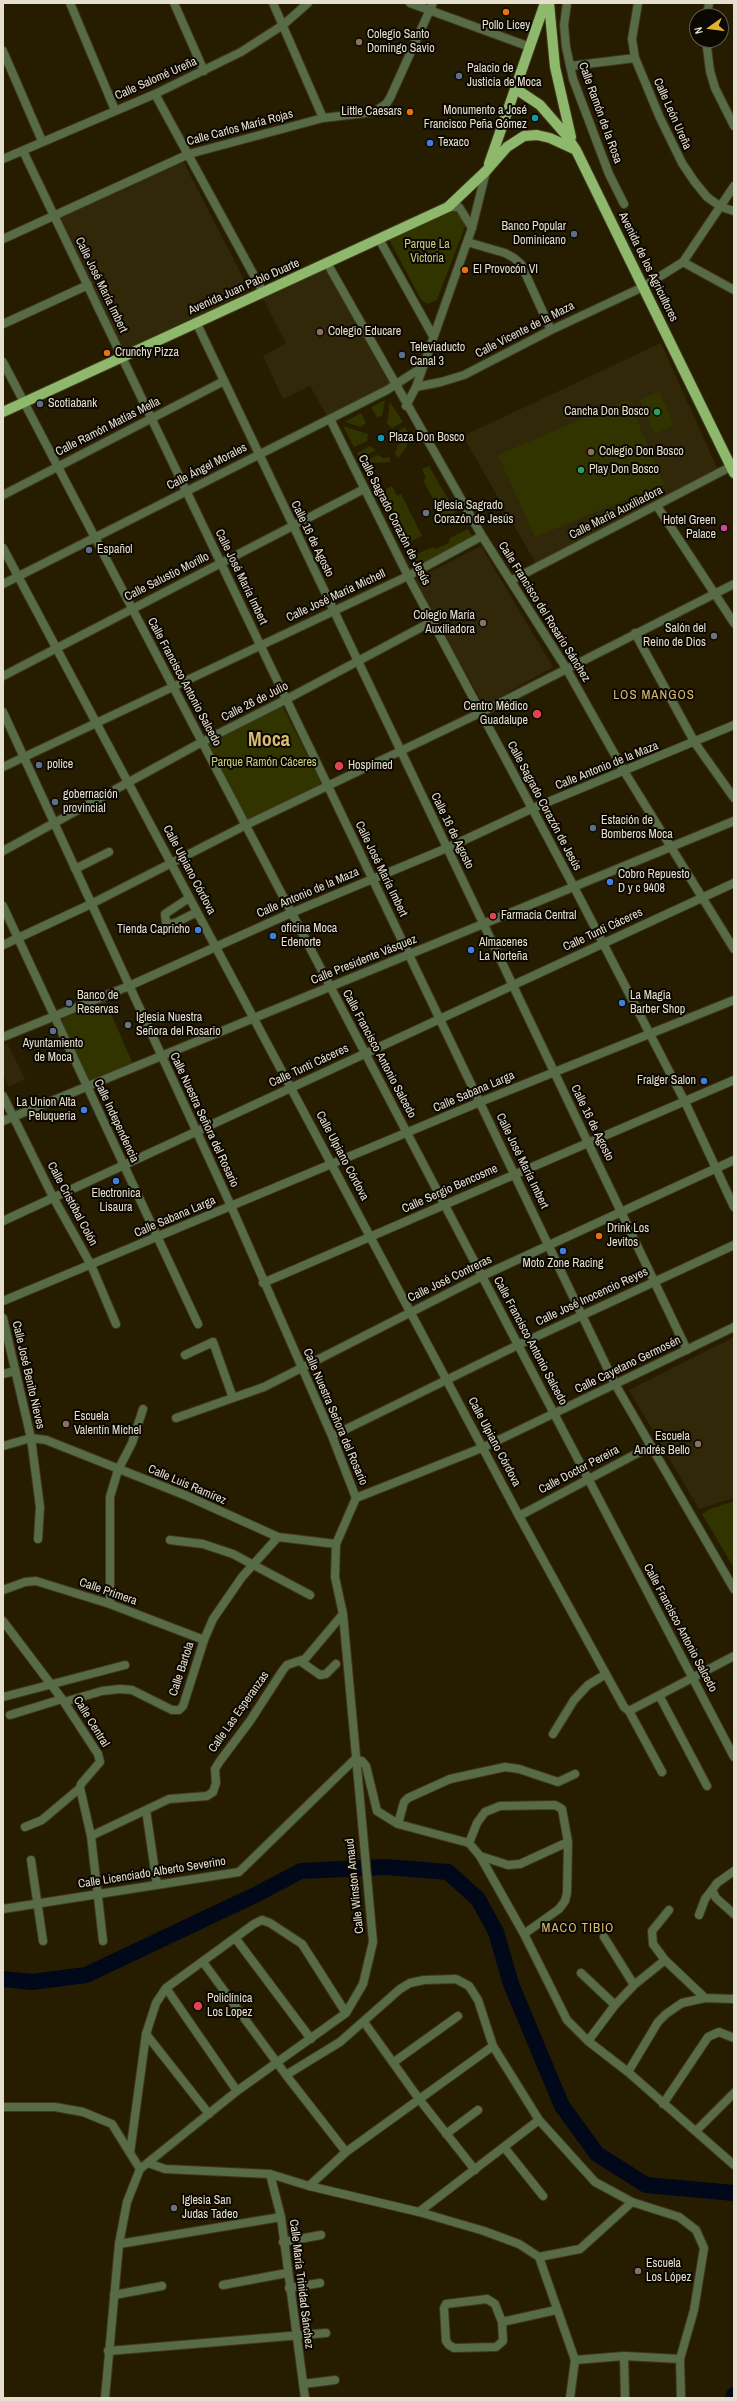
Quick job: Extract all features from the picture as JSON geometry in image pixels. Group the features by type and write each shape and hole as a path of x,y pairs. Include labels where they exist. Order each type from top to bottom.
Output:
{"main road":[{"path":"486,171 545,3"},
{"path":"550,3 555,67 563,111 575,148"},
{"name":"Avenida de los Agricultores","path":"516,89 540,105 575,148 733,468"},
{"name":"Avenida Juan Pablo Duarte","path":"3,412 196,322 379,240 448,206 486,171 507,147 524,136 537,135 550,138 575,148"}],"street":[{"path":"70,3 115,110"},
{"path":"174,3 204,71"},
{"path":"273,3 323,118"},
{"name":"Calle Salomé Ureña","path":"3,159 42,141 155,94 204,71 241,52 283,25 308,3"},
{"path":"410,3 530,47"},
{"name":"Calle Carlos María Rojas","path":"3,239 189,154 323,118 365,114 386,104 433,3"},
{"name":"Calle Ramón de la Rosa","path":"567,3 564,25 570,66 588,122 609,174 624,204"},
{"name":"Calle León Ureña","path":"638,3 632,39 635,58 646,89 682,163 707,197 721,207 734,211"},
{"path":"707,48 713,82 734,126"},
{"path":"3,51 42,141"},
{"path":"570,66 635,58"},
{"path":"155,94 263,292"},
{"name":"Calle José María Imbert","path":"23,151 615,1384 734,1589"},
{"path":"406,406 416,387 421,368 472,228 486,171"},
{"path":"734,186 684,262 734,290"},
{"path":"448,206 459,207 472,228"},
{"path":"379,240 433,336"},
{"path":"466,242 505,253 517,261 551,330"},
{"name":"Calle Vicente de la Maza","path":"416,387 454,379 551,330 643,287 684,262"},
{"name":"Calle Francisco del Rosario Sánchez","path":"326,263 406,406 482,536 512,580 566,668 624,771 734,949"},
{"path":"3,324 88,285"},
{"name":"Calle 16 de Agosto","path":"196,322 687,1350"},
{"name":"Calle Francisco Antonio Salcedo","path":"3,362 734,1757"},
{"name":"Calle Ángel Morales","path":"3,584 330,419 421,368"},
{"name":"Calle Ramón Matías Mella","path":"3,495 224,381"},
{"name":"Calle Sagrado Corazón de Jesús","path":"330,419 408,576 482,712 531,809 574,887 602,944 685,1102 734,1207"},
{"name":"Calle María Auxiliadora","path":"512,580 733,468"},
{"name":"Calle Salustio Morillo","path":"3,676 364,489"},
{"path":"657,506 734,623"},
{"name":"Calle José María Michell","path":"3,767 408,576 482,536"},
{"name":"Calle Ulpiano Córdova","path":"3,548 484,1447 519,1516 624,1707 630,1711 662,1772"},
{"path":"3,945 91,904 246,825 400,750 482,712 734,584"},
{"name":"Calle 26 de Julio","path":"3,851 129,784 202,742 287,699 433,621"},
{"path":"635,633 695,743 734,798"},
{"name":"Calle Nuestra Señora del Rosario","path":"3,712 231,1206 263,1283 332,1436 356,1498"},
{"name":"Calle Antonio de la Maza","path":"3,1037 129,986 216,946 372,878 447,848 531,809 695,743 734,725"},
{"name":"Calle Presidente Vásquez","path":"3,1121 734,821"},
{"path":"75,869 109,852"},
{"name":"Calle Tunti Cáceres","path":"3,1221 123,1164 734,883"},
{"path":"189,898 164,914 166,922 170,924 175,923 197,912"},
{"name":"Calle Independencia","path":"3,906 198,1324"},
{"name":"Calle Sabana Larga","path":"3,1301 480,1102 734,1000"},
{"name":"Calle Sergio Bencosme","path":"263,1283 734,1080"},
{"name":"Calle Cristóbal Colón","path":"3,1096 53,1197 91,1265 116,1324"},
{"name":"Calle José Contreras","path":"176,1418 264,1387 482,1276 550,1247 621,1212 734,1160"},
{"name":"Calle José Inocencio Reyes","path":"332,1436 518,1345 734,1245"},
{"name":"Calle José Benito Nieves","path":"3,1318 30,1438 40,1507 38,1539"},
{"name":"Calle Cayetano Germosén","path":"356,1498 484,1447 734,1327"},
{"path":"185,1355 213,1342 233,1398"},
{"path":"3,1374 15,1371"},
{"path":"110,1604 110,1497 118,1470 132,1443 143,1409"},
{"path":"3,1446 30,1438"},
{"name":"Calle Luis Ramírez","path":"30,1438 46,1440 118,1470 187,1496 278,1537 336,1544"},
{"name":"Calle Doctor Pereira","path":"519,1516 651,1446"},
{"name":"Calle Winston Arnaud","path":"140,2169 237,2092 346,2013 364,1984 373,1942 369,1893 362,1844 343,1614 335,1577 336,1544 356,1498"},
{"name":"Calle Bartola","path":"63,1701 102,1691 120,1689 132,1690 172,1710 179,1710 183,1706 204,1640 213,1619 254,1564 278,1537"},
{"path":"170,1540 203,1544 232,1554 254,1564 310,1595"},
{"name":"Calle Primera","path":"3,1590 36,1581 110,1604 204,1640"},
{"name":"Calle Las Esperanzas","path":"90,1836 169,1800 207,1796 213,1792 216,1784 216,1769 220,1761 250,1721 287,1665 305,1658 343,1614"},
{"name":"Calle Central","path":"3,1621 63,1701 98,1754 100,1762 81,1784 80,1788"},
{"path":"630,1711 660,1697 734,1656"},
{"path":"300,1661 320,1675 326,1674 336,1664"},
{"path":"3,1697 52,1686 125,1665"},
{"path":"554,1734 574,1700 588,1685 606,1674"},
{"path":"660,1697 707,1786"},
{"path":"10,1714 63,1701"},
{"path":"355,1759 366,1766 377,1811 398,1824 469,1843 480,1856 524,1934 553,1989 560,2008 568,2020 588,2041 628,2072 734,2165"},
{"name":"Calle Licenciado Alberto Severino","path":"3,1908 239,1872 355,1759"},
{"path":"398,1824 404,1802 408,1798 450,1779 504,1766 520,1769 558,1782 575,1774"},
{"path":"25,1827 42,1820 80,1788 90,1836 103,1942"},
{"path":"469,1843 477,1823 485,1812 500,1806 555,1805 562,1809 568,1842 565,1901 559,1909 524,1934"},
{"path":"146,1810 157,1885"},
{"path":"480,1856 508,1865 520,1864 568,1842"},
{"path":"31,1860 43,1941"},
{"path":"699,1915 705,1899 717,1883 734,1871"},
{"path":"712,1890 716,1898 734,1914"},
{"path":"669,1910 652,1931 651,1939 665,1960 705,1998"},
{"path":"130,2153 146,2034 156,2003 166,1988 236,1939 254,1924 262,1920 270,1923 302,1944 346,2013"},
{"path":"604,1937 634,1985"},
{"path":"236,1939 311,2039"},
{"path":"588,2041 615,2005 634,1985 665,1960"},
{"path":"203,1962 286,2075 346,2152"},
{"path":"581,1973 615,2005"},
{"path":"286,2075 340,2042 400,1989 410,1983 424,1980 456,1979 469,1986 478,2000 493,2046 539,2120 595,2182 632,2202 678,2217 696,2230 704,2248 694,2310 680,2359 681,2398"},
{"path":"166,1988 237,2092"},
{"path":"628,2072 658,2022 682,2003 705,1998 734,1998"},
{"path":"394,2062 458,2016"},
{"path":"364,2022 419,2099 475,2170"},
{"path":"663,2104 708,2037 719,2032 734,2038"},
{"path":"146,2034 210,2114"},
{"path":"309,2186 346,2152 493,2046"},
{"path":"696,2131 734,2093"},
{"path":"3,2107 55,2107 83,2112 112,2124 140,2169 127,2202 119,2244 108,2351 105,2398"},
{"path":"446,2134 478,2110"},
{"path":"419,2212 539,2120"},
{"path":"504,2147 543,2196"},
{"path":"148,2163 165,2169 270,2174 309,2186 419,2212 519,2244 539,2257 556,2310 575,2360 570,2398"},
{"name":"Calle María Trinidad Sánchez","path":"270,2174 284,2242 295,2336 305,2398"},
{"path":"539,2257 580,2249 632,2202"},
{"path":"119,2244 280,2218"},
{"path":"284,2242 321,2235"},
{"path":"223,2285 287,2273"},
{"path":"289,2288 320,2283"},
{"path":"114,2295 162,2286"},
{"path":"487,2300 495,2304 502,2322 502,2341 496,2346 454,2348 446,2341 444,2308 446,2304 450,2303 487,2300"},
{"path":"502,2322 556,2310"},
{"path":"108,2351 326,2333"},
{"path":"575,2360 624,2356 680,2359"},
{"path":"624,2356 625,2398"},
{"path":"302,2384 335,2380"}],"shaded area":[{"path":"183,161 250,291 124,351 60,217"},
{"name":"Colegio Educare","path":"324,267 390,383 327,416 310,386 283,399 263,356 286,343 262,297"},
{"name":"Colegio Don Bosco","path":"661,343 717,468 536,564 463,436"},
{"name":"Colegio María Auxiliadora","path":"481,546 553,667 484,706 414,580"},
{"path":"7,1043 25,1079 9,1087 3,1074 3,1045"},
{"name":"Escuela Andrés Bello","path":"734,1337 734,1498 699,1509 629,1390"}],"green space":[{"name":"Parque La Victoria","path":"454,209 466,224 437,300 428,304 421,300 389,239"},
{"name":"Cancha Don Bosco","path":"659,391 674,425 654,434 640,400"},
{"name":"Play Don Bosco","path":"628,399 664,484 535,537 498,455"},
{"path":"385,400 382,416 377,417 371,407"},
{"path":"390,402 403,422 392,428 387,424"},
{"path":"361,413 366,423 361,427 345,422"},
{"path":"343,426 368,434 367,441 354,447"},
{"path":"405,427 409,434 396,441 395,433"},
{"path":"408,438 407,446 398,458 395,454 398,445"},
{"path":"370,446 376,450 360,459 357,453"},
{"path":"378,455 383,458 389,457 391,462 366,463 365,461"},
{"path":"429,466 451,504 454,503 458,511 444,518 423,481 426,478 422,469"},
{"path":"392,486 397,496 401,494 422,536 404,544 379,493"},
{"path":"468,529 473,538 415,567 410,557 433,547 436,549 449,543 450,538"},
{"name":"Parque Ramón Cáceres","path":"282,705 322,785 247,819 205,743"},
{"path":"105,1000 133,1064 89,1083 60,1020"},
{"path":"734,1501 734,1568 702,1514 710,1509"}],"waterway":[{"path":"3,1979 32,1982 86,1975 255,1895 301,1871 386,1867 448,1872 478,1899 496,1932 511,1984 562,2106 597,2154 646,2185 734,2193"}],"place":[{"name":"Pollo Licey","path":"506,12"},
{"name":"Colegio Santo Domingo Savio","path":"359,42"},
{"name":"Palacio de Justicia de Moca","path":"459,76"},
{"name":"Little Caesars","path":"410,112"},
{"name":"Monumento a José Francisco Peña Gómez","path":"535,118"},
{"name":"Texaco","path":"430,143"},
{"name":"Banco Popular Dominicano","path":"574,234"},
{"name":"El Provocón VI","path":"465,270"},
{"name":"Colegio Educare","path":"320,332"},
{"name":"Crunchy Pizza","path":"107,353"},
{"name":"Televiaducto Canal 3","path":"402,355"},
{"name":"Scotiabank","path":"40,404"},
{"name":"Cancha Don Bosco","path":"657,412"},
{"name":"Plaza Don Bosco","path":"381,438"},
{"name":"Colegio Don Bosco","path":"591,452"},
{"name":"Play Don Bosco","path":"581,470"},
{"name":"Iglesia Sagrado Corazón de Jesús","path":"426,513"},
{"name":"Hotel Green Palace","path":"724,528"},
{"name":"Español","path":"89,550"},
{"name":"Colegio María Auxiliadora","path":"483,623"},
{"name":"Salón del Reino de Dios","path":"714,636"},
{"name":"Centro Médico Guadalupe","path":"537,714"},
{"name":"police","path":"39,765"},
{"name":"Hospimed","path":"339,766"},
{"name":"gobernación provincial","path":"55,802"},
{"name":"Estación de Bomberos Moca","path":"593,828"},
{"name":"Cobro Repuesto D y c 9408","path":"610,882"},
{"name":"Farmacia Central","path":"493,916"},
{"name":"Tienda Capricho","path":"198,930"},
{"name":"oficina Moca Edenorte","path":"273,936"},
{"name":"Almacenes La Norteña","path":"471,950"},
{"name":"Banco de Reservas","path":"69,1003"},
{"name":"La Magia Barber Shop","path":"622,1003"},
{"name":"Iglesia Nuestra Señora del Rosario","path":"128,1025"},
{"name":"Ayuntamiento de Moca","path":"53,1031"},
{"name":"Fralger Salon","path":"704,1081"},
{"name":"La Union Alta Peluqueria","path":"84,1110"},
{"name":"Electronica Lisaura","path":"116,1181"},
{"name":"Drink Los Jevitos","path":"599,1236"},
{"name":"Moto Zone Racing","path":"563,1251"},
{"name":"Escuela Valentín Michel","path":"66,1424"},
{"name":"Escuela Andrés Bello","path":"698,1444"},
{"name":"Policlínica Los Lopez","path":"198,2006"},
{"name":"Iglesia San Judas Tadeo","path":"174,2208"},
{"name":"Escuela Los López","path":"638,2271"}],"district":[{"name":"LOS MANGOS","path":"654,696"},
{"name":"Moca","path":"269,741"},
{"name":"MACO TIBIO","path":"578,1929"}]}
